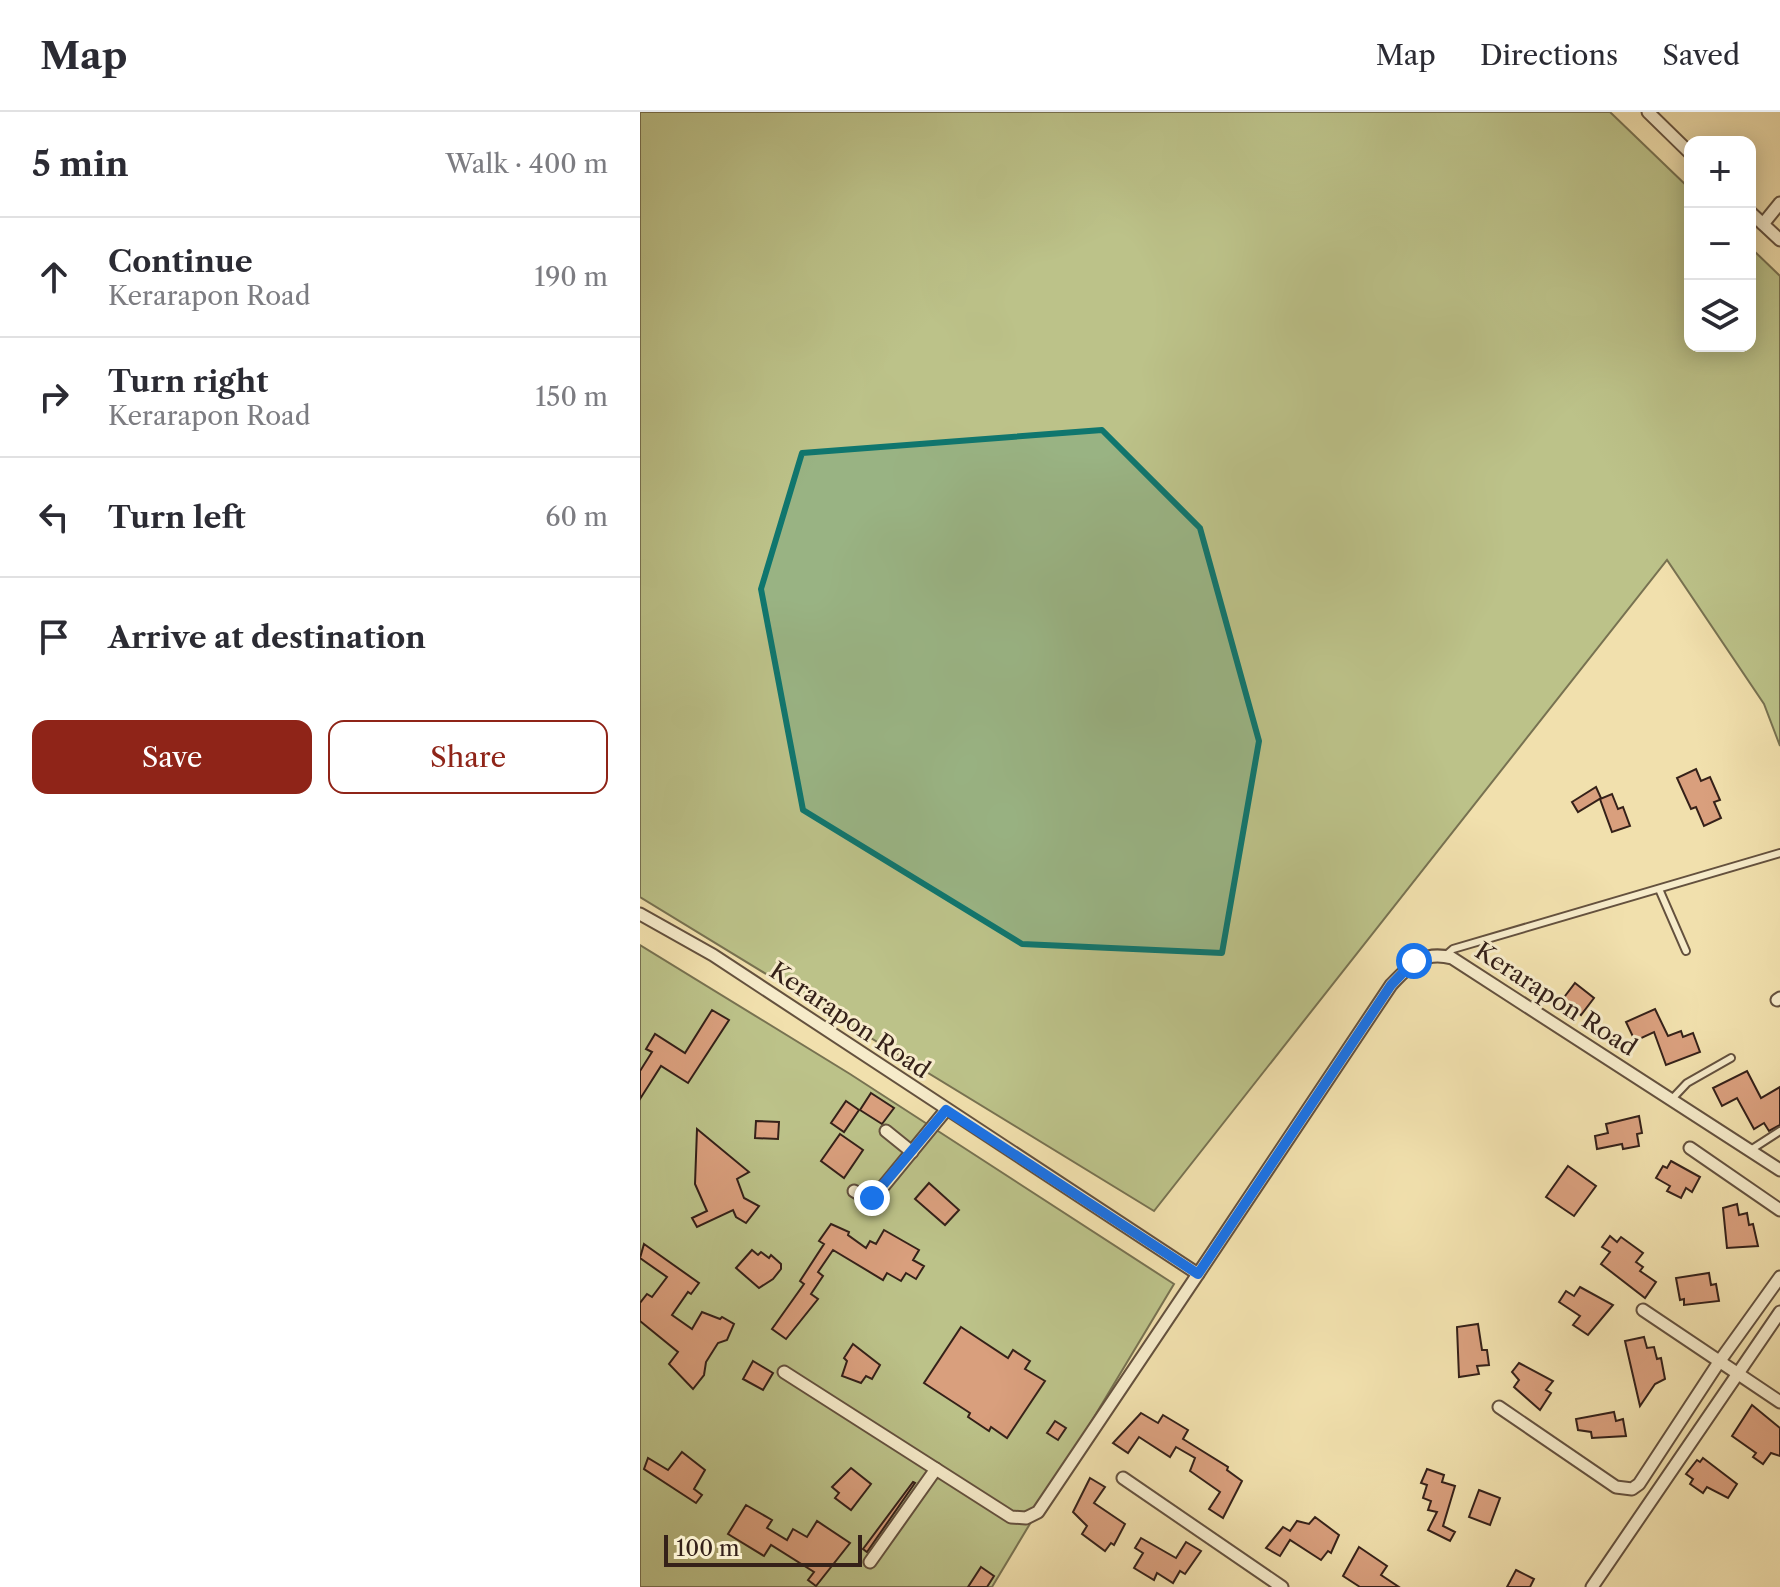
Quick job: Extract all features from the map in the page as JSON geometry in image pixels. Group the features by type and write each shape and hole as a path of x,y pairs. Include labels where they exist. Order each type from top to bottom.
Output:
{"street":[{"path":"1648,112 1684,147"},
{"path":"1763,224 1780,203"},
{"path":"1756,218 1780,240"},
{"name":"Kerarapon Road","path":"640,914 713,955 1198,1274 1391,985 1423,957 1445,956 1780,1170"},
{"path":"854,1191 872,1198 946,1110"},
{"path":"886,1131 912,1152"},
{"path":"1690,1148 1780,1210"},
{"path":"784,1372 1011,1517 1020,1519 1034,1514 1198,1274"},
{"path":"1499,1407 1616,1487 1632,1489 1639,1484 1719,1362 1780,1277"},
{"path":"1643,1310 1780,1402"},
{"path":"1592,1587 1780,1312"},
{"path":"870,1562 936,1469"},
{"path":"1123,1478 1282,1587"}],"lane":[{"path":"1445,956 1453,949 1780,853"},
{"path":"1659,889 1686,951"},
{"path":"1671,1100 1687,1083 1731,1058"},
{"path":"1749,1151 1780,1131"}],"highlighted area":[{"path":"1102,430 1200,528 1259,741 1222,953 1022,944 803,810 761,589 802,453"}],"green space":[{"path":"640,112 1610,112 1684,183 1684,352 1756,352 1756,253 1780,276 1780,746 1764,704 1667,560 1154,1211 640,897"},
{"path":"640,945 850,1074 1174,1284 992,1587 640,1587"}],"building":[{"path":"1696,769 1701,781 1710,777 1720,800 1714,802 1721,818 1704,826 1696,807 1691,809 1677,778"},
{"path":"1596,787 1601,798 1578,812 1572,802"},
{"path":"1612,794 1618,809 1623,807 1630,826 1612,832 1600,799"},
{"path":"1575,983 1594,998 1581,1015 1562,1000"},
{"path":"1655,1009 1668,1036 1681,1031 1683,1037 1693,1033 1700,1052 1666,1065 1654,1032 1635,1041 1626,1022"},
{"path":"712,1010 729,1020 688,1083 661,1066 640,1099 640,1071 652,1052 646,1049 655,1034 685,1053"},
{"path":"1747,1071 1761,1098 1780,1087 1780,1125 1769,1131 1764,1123 1754,1129 1737,1098 1722,1106 1713,1088"},
{"path":"871,1093 894,1108 882,1124 860,1110"},
{"path":"846,1101 859,1110 844,1132 831,1123"},
{"path":"1639,1116 1642,1133 1637,1134 1639,1146 1623,1149 1622,1144 1597,1149 1595,1136 1608,1133 1606,1124"},
{"path":"756,1121 779,1122 778,1139 755,1138"},
{"path":"697,1129 749,1172 737,1179 744,1198 759,1206 746,1223 736,1217 733,1210 697,1227 692,1218 707,1211 695,1184"},
{"path":"840,1134 863,1150 844,1178 821,1161"},
{"path":"1671,1161 1700,1177 1692,1192 1686,1188 1681,1198 1667,1191 1670,1186 1656,1178 1663,1166 1667,1168"},
{"path":"1568,1166 1596,1186 1574,1216 1546,1197"},
{"path":"929,1183 959,1210 945,1225 915,1199"},
{"path":"1737,1204 1739,1215 1747,1213 1749,1225 1753,1224 1758,1246 1727,1248 1723,1208"},
{"path":"831,1224 849,1232 848,1235 866,1248 870,1241 876,1244 884,1230 919,1250 913,1260 924,1266 916,1279 906,1273 901,1281 887,1273 883,1280 833,1250 818,1272 823,1276 811,1294 818,1299 786,1339 772,1329 804,1284 800,1281 824,1244 819,1241"},
{"path":"1610,1236 1617,1242 1621,1237 1643,1253 1636,1262 1643,1267 1640,1271 1656,1282 1645,1298 1601,1264 1610,1252 1602,1247"},
{"path":"644,1244 699,1283 691,1294 688,1292 672,1315 692,1329 702,1312 734,1324 727,1340 718,1343 706,1362 704,1375 693,1389 669,1364 678,1352 640,1321 640,1303 647,1294 652,1297 667,1277 640,1258"},
{"path":"752,1250 769,1258 771,1255 781,1264 773,1279 759,1288 736,1268"},
{"path":"1709,1273 1711,1285 1716,1284 1719,1301 1684,1305 1684,1299 1680,1300 1676,1278"},
{"path":"1580,1287 1613,1305 1588,1335 1573,1325 1580,1316 1559,1302 1566,1291 1574,1296"},
{"path":"1478,1324 1482,1350 1487,1350 1489,1365 1477,1366 1479,1374 1459,1377 1457,1327"},
{"path":"961,1327 1008,1358 1013,1350 1030,1361 1025,1369 1045,1381 1007,1438 991,1427 989,1431 968,1417 970,1413 924,1383"},
{"path":"1644,1337 1647,1348 1654,1347 1657,1359 1661,1358 1665,1379 1655,1384 1640,1406 1625,1341"},
{"path":"853,1344 880,1365 872,1379 866,1376 861,1383 842,1376 847,1361 844,1358"},
{"path":"753,1361 773,1373 763,1390 743,1379"},
{"path":"1519,1363 1553,1381 1546,1390 1551,1393 1540,1410 1514,1387 1519,1380 1512,1372"},
{"path":"1752,1405 1780,1428 1780,1456 1771,1453 1763,1464 1753,1457 1756,1453 1732,1436"},
{"path":"1614,1412 1616,1421 1623,1419 1626,1436 1592,1438 1591,1432 1578,1430 1576,1419"},
{"path":"1141,1413 1158,1423 1163,1415 1188,1430 1183,1439 1228,1467 1227,1470 1242,1481 1223,1518 1209,1509 1220,1492 1190,1471 1195,1458 1176,1447 1170,1457 1139,1437 1128,1453 1113,1443"},
{"path":"1055,1421 1066,1428 1058,1440 1047,1433"},
{"path":"682,1452 705,1470 694,1489 702,1495 696,1503 644,1469 648,1458 668,1470"},
{"path":"1703,1458 1737,1484 1728,1498 1707,1487 1703,1493 1690,1484 1693,1479 1686,1474 1697,1460 1700,1462"},
{"path":"851,1468 871,1484 851,1510 835,1498 839,1493 832,1487"},
{"path":"1427,1469 1444,1475 1442,1482 1455,1486 1443,1526 1455,1532 1450,1541 1428,1530 1437,1512 1428,1510 1431,1501 1423,1498 1427,1485 1421,1483"},
{"path":"1090,1478 1105,1487 1094,1503 1125,1524 1114,1545 1111,1543 1105,1551 1082,1534 1087,1526 1073,1512"},
{"path":"915,1483 867,1552 863,1549"},
{"path":"1479,1490 1500,1498 1490,1525 1469,1517"},
{"path":"746,1505 772,1520 767,1528 787,1540 793,1529 807,1537 817,1521 850,1543 816,1586 808,1580 814,1572 771,1545 764,1556 728,1534"},
{"path":"1315,1517 1339,1535 1331,1553 1328,1551 1321,1560 1290,1540 1280,1556 1266,1548 1283,1527 1290,1531 1297,1521 1309,1524"},
{"path":"1141,1538 1176,1558 1186,1542 1201,1551 1185,1574 1180,1571 1173,1583 1157,1573 1154,1580 1134,1568 1143,1553 1135,1548"},
{"path":"1359,1547 1387,1566 1381,1575 1399,1587 1360,1587 1343,1576"},
{"path":"981,1567 994,1576 987,1587 968,1587"},
{"path":"1516,1570 1534,1579 1530,1587 1507,1587"}],"route":[{"path":"872,1198 946,1110 1198,1274 1391,985 1414,961"}]}
